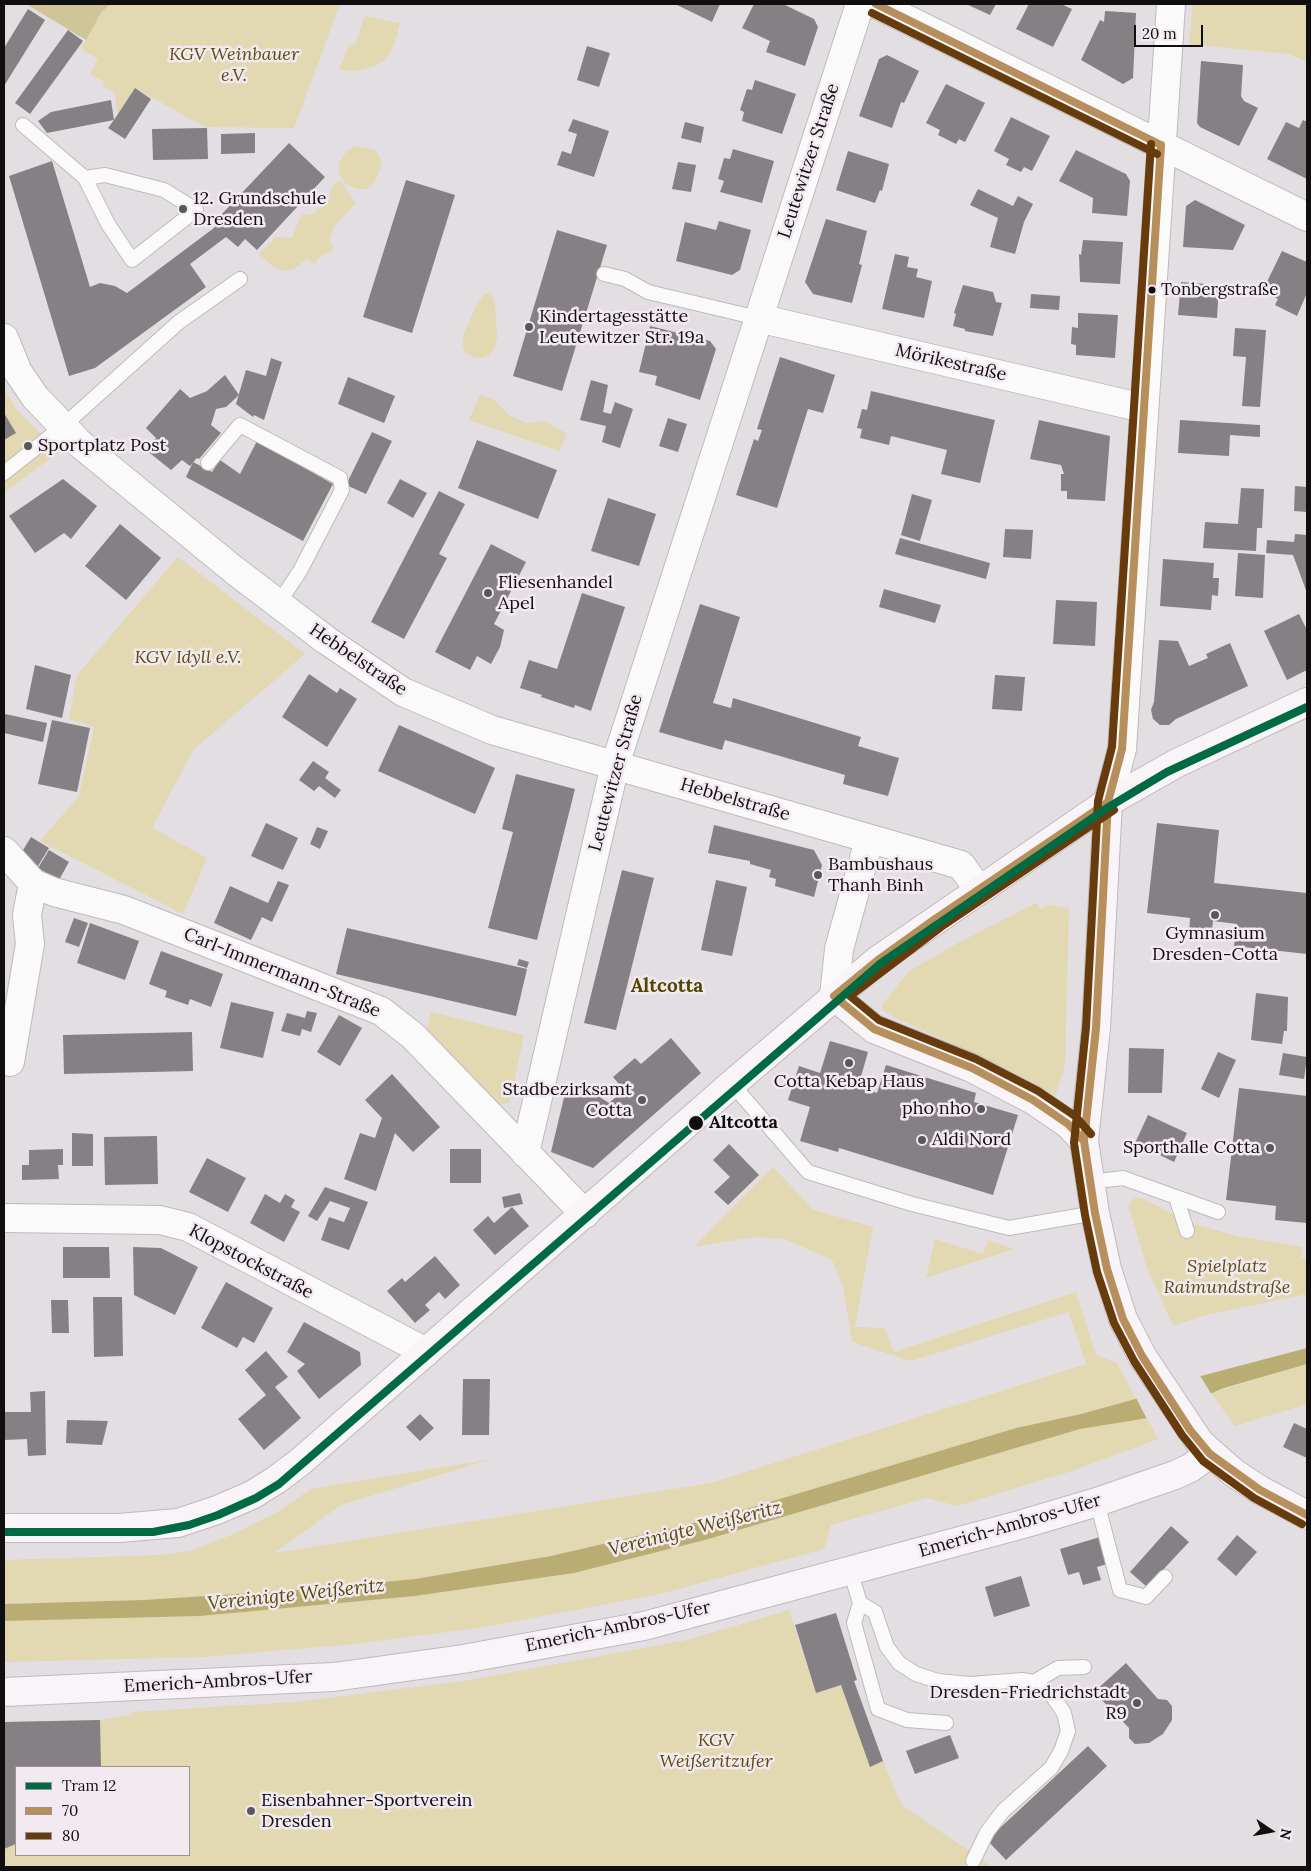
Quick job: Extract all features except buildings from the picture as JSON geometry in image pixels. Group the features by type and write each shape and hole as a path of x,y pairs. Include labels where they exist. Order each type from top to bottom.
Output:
{"main road":[{"path":"4,1528 119,1528 178,1523 216,1510 252,1494 276,1480 585,1214 732,1084 878,960 1108,802 1177,763 1307,702"},
{"path":"1108,802 1098,998 1084,1141 1089,1182 1106,1269 1122,1319 1142,1356 1190,1430 1210,1454 1260,1490 1307,1515"},
{"path":"834,996 874,1028 972,1068 1033,1100 1068,1124 1084,1141"},
{"name":"Emerich-Ambros-Ufer","path":"4,1692 334,1677 463,1659 644,1626 1024,1524 1097,1502 1183,1472 1210,1454"}],"street":[{"name":"Leutewitzer Straße","path":"525,1153 615,765 860,4"},
{"path":"876,4 1307,217"},
{"path":"1108,802 1122,750 1171,4"},
{"name":"Mörikestraße","path":"758,318 1143,408"},
{"name":"Hebbelstraße","path":"4,338 18,372 35,397 62,427 234,570 278,604 402,692 492,730 869,840"},
{"path":"834,996 839,949 869,840 961,865 979,890"},
{"name":"Carl-Immermann-Straße","path":"4,851 33,883 54,892 124,910 381,1011 413,1036 525,1153"},
{"path":"10,1062 30,944 15,914 33,883"},
{"path":"525,1153 585,1214"},
{"name":"Klopstockstraße","path":"4,1218 160,1220 188,1228 426,1352"}],"lane":[{"path":"23,125 85,178 108,224 132,260 196,210 164,190 105,175 85,178"},
{"path":"604,274 625,279 648,292 758,318"},
{"path":"4,473 62,427 179,322 240,279"},
{"path":"208,463 240,425 340,478 342,490 300,571 278,604"},
{"path":"732,1084 808,1172 912,1204 1009,1228 1095,1213"},
{"path":"1089,1182 1123,1178 1218,1212"},
{"path":"1176,1197 1187,1231"},
{"path":"1097,1502 1120,1590 1146,1597 1165,1577"},
{"path":"850,1570 860,1603 854,1622 878,1709 908,1720 946,1723"},
{"path":"860,1603 875,1612 888,1647 899,1663 916,1674 938,1681 971,1684 1022,1680 1034,1682 1051,1694 1064,1713 1068,1731 1062,1751 1051,1768 1003,1811 987,1832 973,1861"},
{"path":"1034,1682 1058,1668 1084,1667"}],"green space":[{"name":"KGV Weinbauer e.V.","path":"110,4 340,4 294,128 205,127 135,88 117,115 115,94 102,85 104,82 90,74 98,59 81,49 101,13"},
{"path":"1193,4 1307,4 1307,62 1290,54 1189,44"},
{"path":"365,16 400,23 394,45 385,60 375,66 355,71 339,70 349,45 355,44"},
{"path":"354,146 375,150 381,159 381,167 375,182 367,189 356,189 345,183 339,173 339,163 346,152"},
{"path":"340,180 356,203 334,226 329,242 334,245 331,251 321,256 314,264 307,259 294,269 285,271 275,268 259,254 276,237 292,238 301,215 312,214 329,201 332,186"},
{"path":"486,293 491,293 495,305 497,338 494,350 489,355 481,358 473,357 466,354 463,347 463,336 477,304"},
{"name":"Sportplatz Post","path":"4,389 17,410 59,452 4,493"},
{"path":"480,394 494,400 510,416 527,423 545,421 567,434 559,451 469,420"},
{"name":"KGV Idyll e.V.","path":"178,557 305,654 193,750 152,828 207,858 183,914 40,841 79,796 94,727 69,719 77,675"},
{"path":"1036,903 1041,909 1048,905 1069,908 1065,1065 1055,1096 1022,1077 890,1015 883,1011 882,1005 908,972 956,944"},
{"path":"431,1012 524,1035 510,1102 494,1107 426,1034"},
{"path":"773,1167 814,1210 873,1227 855,1327 885,1328 894,1352 1076,1292 1096,1355 1117,1363 1136,1399 1081,1414 1016,1428 723,1516 551,1556 415,1579 299,1590 143,1600 4,1604 4,1560 160,1555 190,1551 231,1535 278,1512 311,1489 492,1459 341,1505 274,1553 711,1483 1086,1364 1069,1312 911,1361 852,1342 843,1286 832,1260 785,1239 754,1237 694,1247"},
{"name":"Spielplatz Raimundstraße","path":"1136,1197 1148,1201 1174,1215 1181,1229 1191,1232 1194,1224 1237,1236 1303,1247 1301,1257 1307,1259 1307,1294 1202,1316 1173,1326 1146,1265 1129,1208 1130,1203"},
{"path":"935,1239 983,1254 988,1240 1014,1249 926,1278"},
{"path":"1307,1364 1307,1404 1235,1426 1211,1393"},
{"path":"1147,1418 1158,1439 1072,1471 957,1506 927,1498 831,1525 824,1549 660,1594 479,1628 344,1645 202,1657 4,1662 4,1621 200,1616 415,1596 574,1573 705,1540 1080,1429"},
{"name":"KGV Weißeritzufer","path":"789,1610 816,1693 841,1685 870,1766 883,1761 902,1805 992,1867 4,1867 4,1722 100,1720 130,1715 132,1712 295,1702 464,1681 687,1640"}],"shaded area":[{"path":"26,4 110,4 101,13 86,40"}],"water":[{"name":"Vereinigte Weißeritz","path":"1307,1348 1307,1364 1224,1388 1154,1417 1080,1429 705,1540 574,1573 415,1596 200,1616 4,1621 4,1604 143,1600 299,1590 415,1579 551,1556 723,1516 1016,1428 1081,1414 1157,1393 1201,1376"}],"pier":[{"path":"1199,1374 1212,1395 1148,1421 1135,1396 1157,1391"}],"tram line":[{"name":"12","path":"4,1532 153,1532 189,1525 218,1515 256,1498 279,1484 881,963 1107,808 1167,772 1307,707"}],"transit line":[{"name":"70","path":"876,4 1161,145"},
{"name":"80","path":"872,13 1157,154"},
{"name":"80","path":"1151,144 1112,747 1098,801 1086,1027 1074,1143 1085,1215 1097,1272 1114,1323 1134,1361 1182,1435 1203,1461 1254,1498 1302,1524"},
{"name":"70","path":"1161,145 1122,749 1108,802 1096,1028 1084,1141 1095,1213 1107,1269 1123,1319 1142,1356 1190,1430 1210,1454 1260,1490 1307,1515"},
{"name":"70","path":"1084,1141 1068,1124 1033,1100 972,1068 874,1029 834,996 878,960 935,919 1108,802"},
{"name":"80","path":"1091,1134 1075,1116 1038,1091 976,1059 879,1020 850,996 941,927 1114,810"}],"place":[{"name":"12. Grundschule Dresden","path":"183,209"},
{"name":"Tonbergstraße","path":"1152,290"},
{"name":"Kindertagesstätte Leutewitzer Str. 19a","path":"529,327"},
{"name":"Sportplatz Post","path":"28,446"},
{"name":"Fliesenhandel Apel","path":"488,593"},
{"name":"Bambushaus Thanh Binh","path":"818,875"},
{"name":"Gymnasium Dresden-Cotta","path":"1215,915"},
{"name":"Cotta Kebap Haus","path":"849,1063"},
{"name":"Stadbezirksamt Cotta","path":"642,1100"},
{"name":"pho nho","path":"981,1109"},
{"name":"Altcotta","path":"696,1123"},
{"name":"Aldi Nord","path":"922,1140"},
{"name":"Sporthalle Cotta","path":"1270,1148"},
{"name":"Dresden-Friedrichstadt R9","path":"1137,1703"},
{"name":"Eisenbahner-Sportverein Dresden","path":"251,1811"}],"district":[{"name":"Altcotta","path":"667,987"}]}
